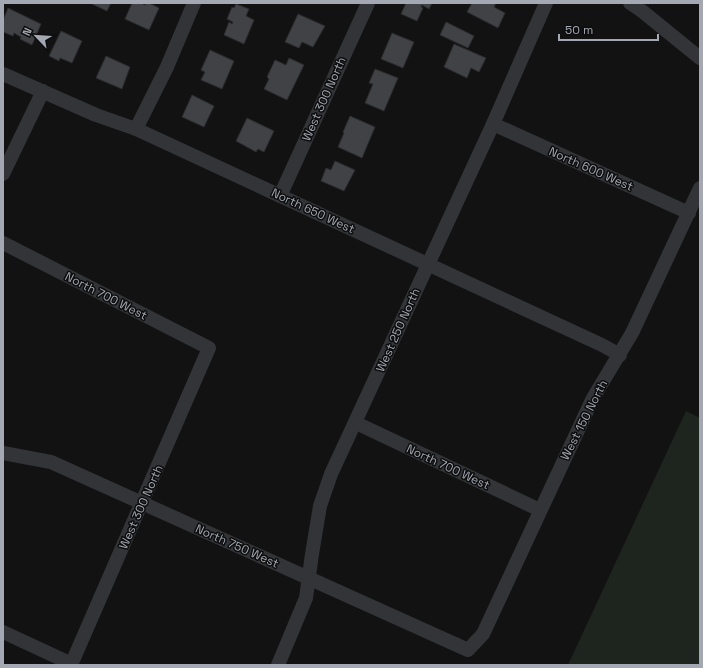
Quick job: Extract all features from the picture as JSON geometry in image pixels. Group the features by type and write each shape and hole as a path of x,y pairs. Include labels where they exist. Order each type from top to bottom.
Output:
{"street":[{"path":"136,129 167,67 194,3"},
{"name":"West 300 North","path":"280,196 368,3"},
{"name":"West 250 North","path":"278,665 306,598 320,506 331,474 356,423 493,124 546,3"},
{"path":"630,3 650,9 700,58"},
{"name":"North 650 West","path":"3,74 96,115 136,129 602,345 620,355"},
{"path":"3,174 43,91"},
{"name":"North 600 West","path":"493,124 689,213"},
{"name":"West 150 North","path":"468,650 483,634 593,398 632,333 700,188"},
{"name":"North 700 West","path":"3,243 209,348"},
{"name":"West 300 North","path":"72,665 209,348"},
{"name":"North 700 West","path":"356,423 540,510"},
{"name":"North 750 West","path":"3,453 51,462 468,650"},
{"path":"3,632 72,665"}],"shaded area":[{"path":"686,411 700,418 700,665 568,665"}],"building":[{"path":"90,3 111,3 107,11"},
{"path":"132,3 141,3 145,5 146,3 149,3 159,8 149,30 125,19"},
{"path":"406,3 432,3 429,9 422,5 421,7 423,8 417,21 401,14"},
{"path":"472,3 496,3 494,7 505,13 498,28 467,12"},
{"path":"236,4 249,9 246,16 254,20 244,44 224,35 229,22 232,24 233,22 227,19 232,7 234,8"},
{"path":"8,8 41,24 32,45 20,39 21,37 14,33 13,36 3,32 3,20"},
{"path":"298,14 325,26 313,47 302,42 299,48 285,42"},
{"path":"446,22 474,36 468,48 440,35"},
{"path":"61,31 82,41 72,63 60,58 59,61 49,56"},
{"path":"392,33 414,42 403,68 381,59"},
{"path":"454,44 486,58 479,72 471,68 467,78 444,67"},
{"path":"210,50 234,61 222,89 201,80 205,72 201,70"},
{"path":"106,56 130,67 122,89 96,78"},
{"path":"289,58 304,65 287,100 264,89 269,79 267,77 275,60 286,65"},
{"path":"375,69 398,78 384,111 365,103 373,84 369,83"},
{"path":"192,95 214,106 204,127 182,117"},
{"path":"350,116 375,127 362,158 338,147"},
{"path":"247,118 274,131 264,152 258,149 256,152 236,141"},
{"path":"335,161 355,170 344,191 321,181 326,168 331,170"}]}
